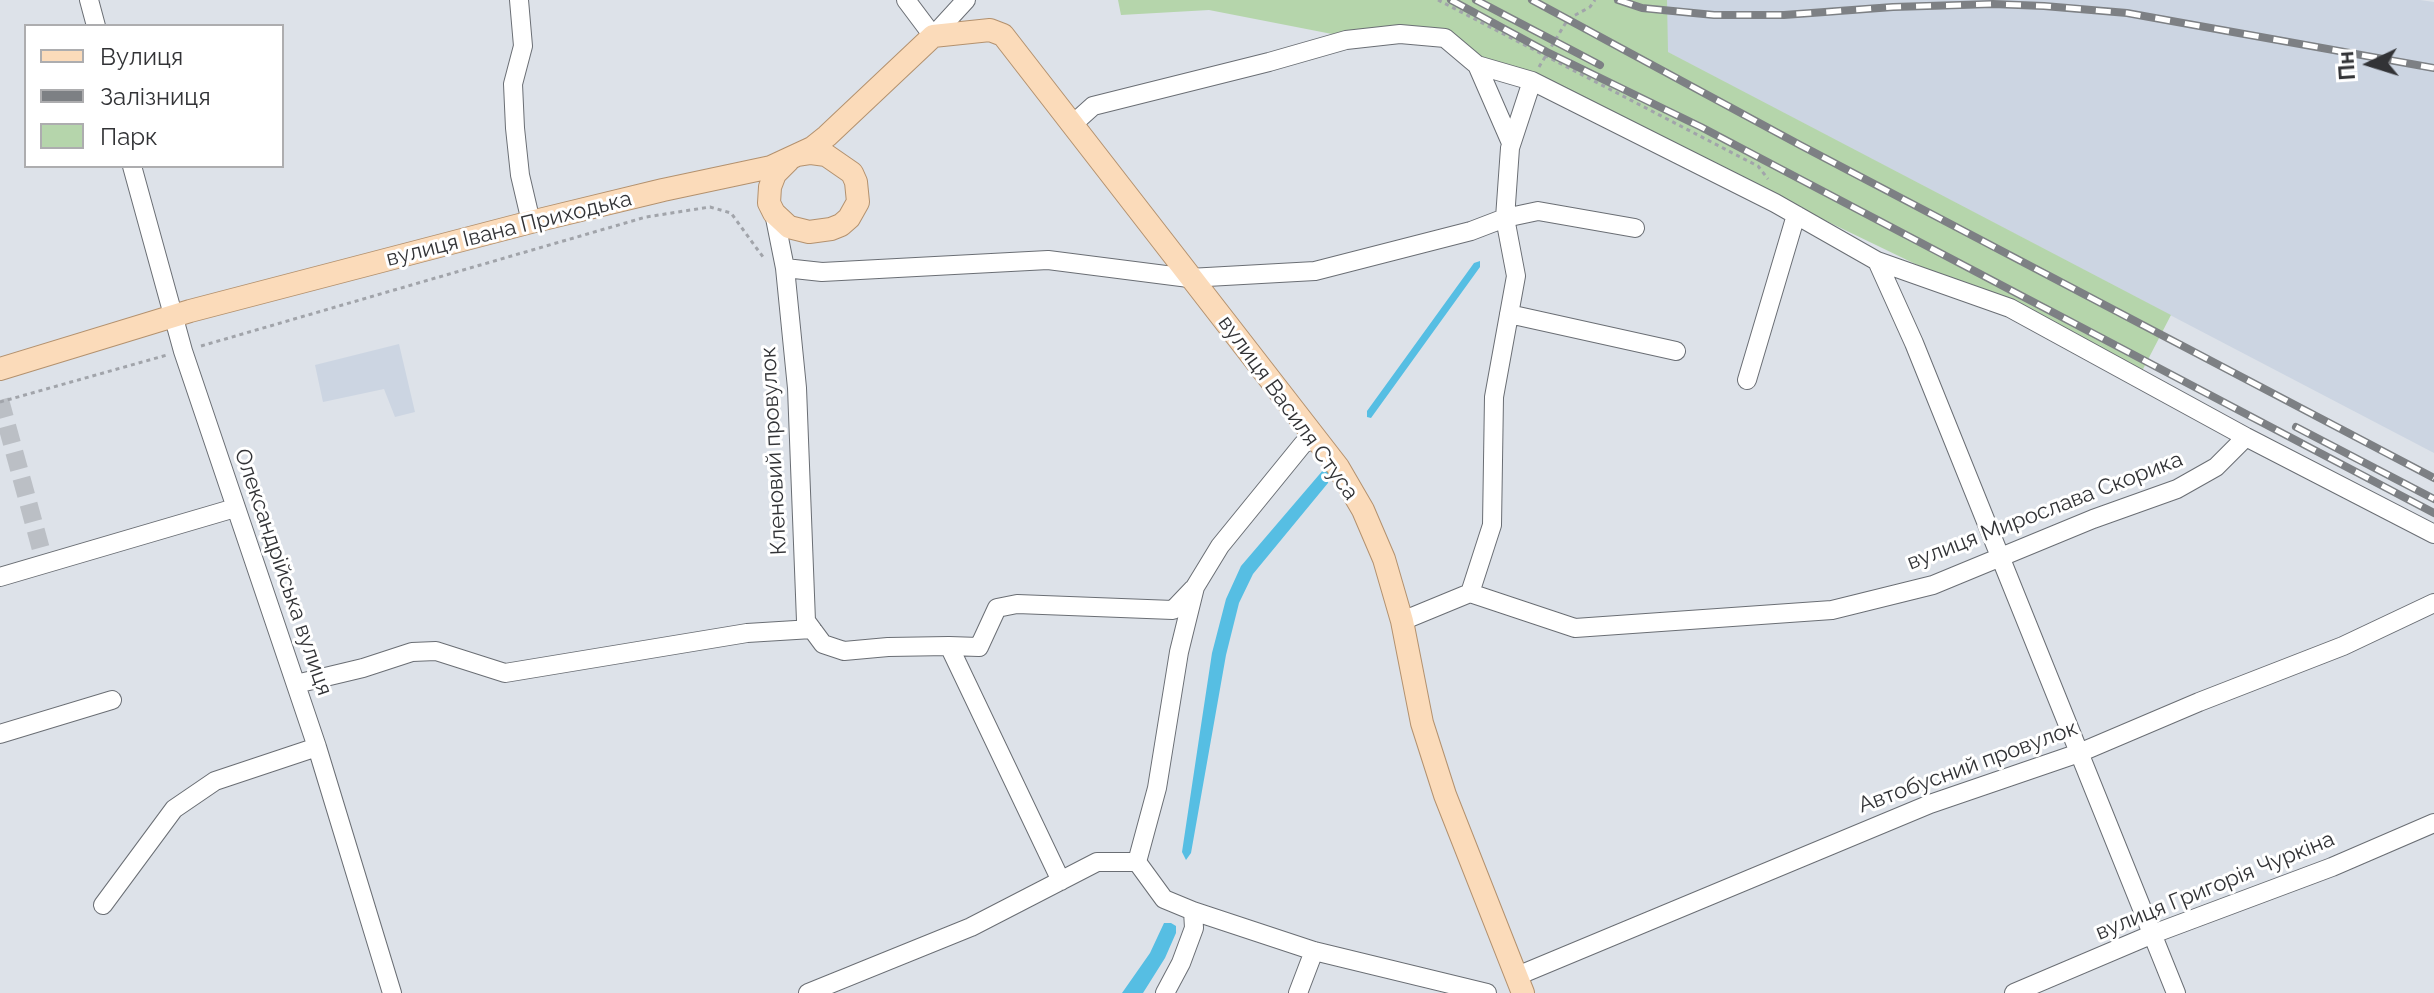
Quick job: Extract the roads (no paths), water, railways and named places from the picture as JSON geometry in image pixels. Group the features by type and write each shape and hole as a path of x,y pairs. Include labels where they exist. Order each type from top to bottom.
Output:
{"main road":[{"name":"вулиця Василя Стуса","path":"933,36 981,30 1003,35 1338,467 1363,510 1384,559 1402,621 1422,723 1445,795 1520,984"},
{"name":"вулиця Івана Приходька","path":"0,369 173,316 531,222 771,167 812,148 845,121 857,106 933,36"},
{"path":"844,166 839,141 845,121"},
{"path":"712,180 749,188 789,227 809,232 821,232 841,225 849,218 858,202 856,182 835,159 819,153 793,157 772,181 771,208"}],"street":[{"path":"89,0 95,24"},
{"path":"519,0 523,46 513,84 515,128 520,175 531,222"},
{"path":"906,0 933,36"},
{"name":"вулиця Івана Приходька","path":"933,36 966,0"},
{"path":"1073,124 1093,106 1346,40 1400,34 1445,38 1477,65 1532,81 1796,215 1877,261 2010,308 2246,437 2434,534"},
{"path":"1477,65 1511,143"},
{"path":"1402,621 1470,593 1492,525 1494,397 1516,276 1505,218 1511,143 1532,81"},
{"name":"Олександрійська вулиця","path":"133,168 183,351 317,747 392,993"},
{"name":"Кленовий провулок","path":"771,208 777,268 797,388 806,621 812,629"},
{"path":"777,268 822,272 1048,260 1189,278 1315,271 1538,211 1635,228"},
{"path":"1747,380 1796,215"},
{"path":"1877,261 1914,343 2176,993"},
{"path":"1509,314 1676,351"},
{"name":"вулиця Мирослава Скорика","path":"1470,593 1575,628 1832,610 1933,585 2093,519 2177,489 2216,467 2246,437"},
{"path":"296,684 412,652 436,651 505,673 747,633 812,629 823,644 844,651 888,647 979,647 997,608 1017,604 1173,610 1195,587 1220,546 1303,444 1316,438"},
{"path":"0,577 235,508"},
{"path":"1137,862 1157,788 1179,652 1195,587"},
{"name":"Автобусний провулок","path":"1520,984 1930,804 2079,753 2343,646 2434,603"},
{"path":"949,646 1061,881"},
{"path":"0,734 112,700"},
{"path":"103,905 174,809 215,781 317,747"},
{"name":"вулиця Григорія Чуркіна","path":"2014,993 2153,934 2332,867 2434,823"},
{"path":"808,993 971,927 1097,862 1137,862"},
{"path":"1137,862 1164,899 1193,911 1314,951 1487,993"},
{"path":"1165,993 1194,928 1193,911"},
{"path":"1298,993 1314,951"}],"water":[{"path":"1480,261 1480,267 1371,418 1367,417 1367,411 1474,263"},
{"path":"1324,469 1329,471 1328,483 1253,574 1239,603 1226,655 1191,853 1186,860 1182,852 1212,653 1226,599 1241,566"},
{"path":"1164,923 1176,926 1165,958 1143,993 1122,993 1150,953"}],"tunnel":[{"path":"0,400 45,564"}],"railway":[{"path":"1451,0 1547,52 1701,127 2434,513"},
{"path":"1476,0 1600,65"},
{"path":"1532,0 1800,145 2434,478"},
{"path":"1618,0 1642,8 1714,15 1784,15 1993,4 2044,6 2127,13 2434,68"},
{"path":"2296,427 2434,499"}]}
